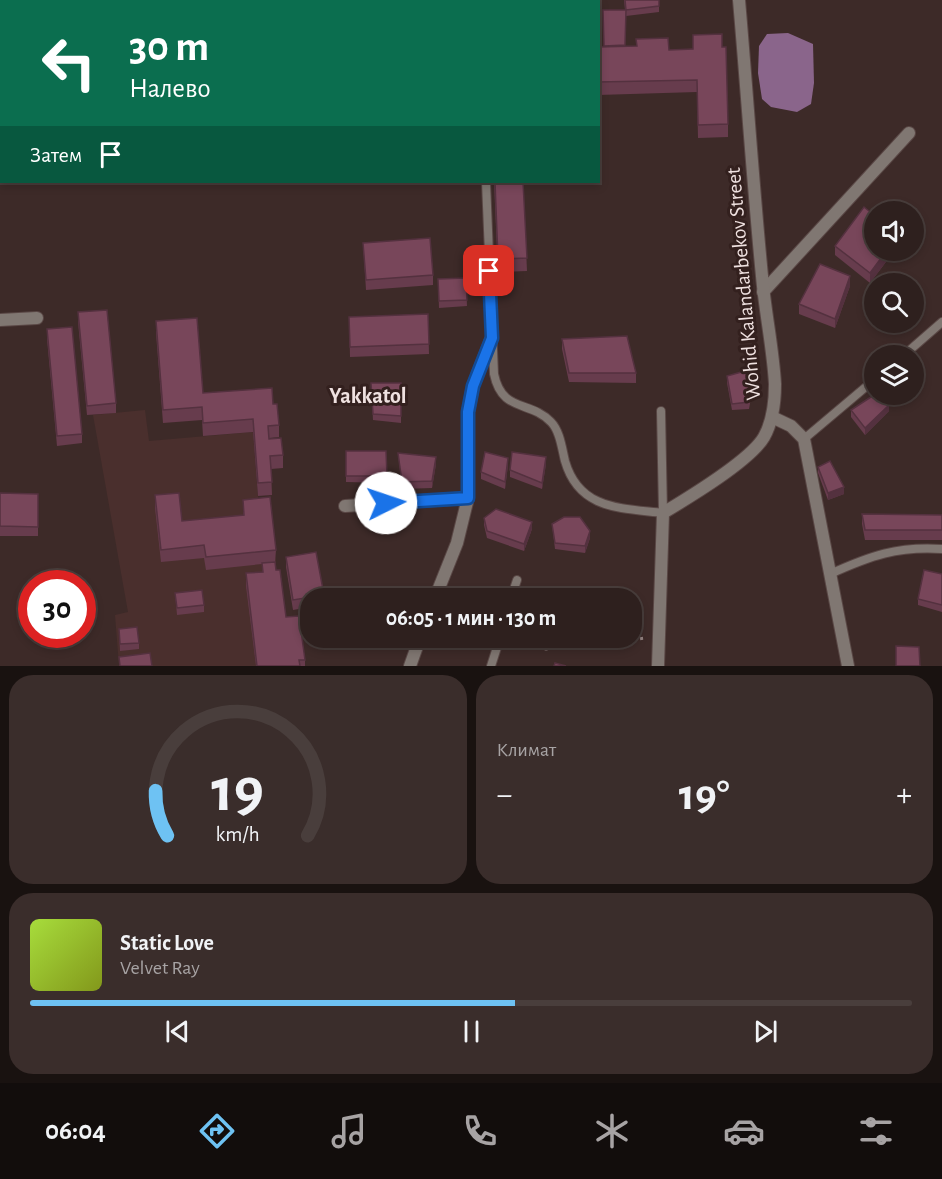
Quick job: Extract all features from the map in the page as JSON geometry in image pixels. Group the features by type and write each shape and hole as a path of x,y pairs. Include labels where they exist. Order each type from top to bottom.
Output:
{"street":[{"name":"Wohid Kalandarbekov Street","path":"663,513 704,488 748,454 763,439 772,417 775,384 763,292 739,0"},
{"path":"763,292 909,133"},
{"path":"0,320 37,318"},
{"path":"439,588 458,543 468,498 468,412 473,386 492,338"},
{"path":"772,417 791,426 804,439 848,666"},
{"path":"345,506 468,498"},
{"path":"658,666 663,513"},
{"path":"410,666 416,648"}],"lane":[{"path":"486,183 492,338 497,387 512,401 551,422 557,432 567,468 578,490 594,500 616,508 663,513 661,411"},
{"path":"916,345 942,322"},
{"path":"804,439 864,388"},
{"path":"830,574 889,551 918,547 942,549"},
{"path":"514,588 517,580"},
{"path":"491,666 497,648"}],"path":[{"path":"642,638 660,636"}],"shaded area":[{"path":"788,33 813,44 814,83 811,104 797,112 771,107 762,99 758,73 759,46 767,34"},
{"path":"145,410 149,441 253,432 259,510 270,510 276,562 275,575 286,630 304,666 119,666 115,615 128,612 93,415"}],"building":[{"path":"625,0 659,0 659,6 626,10"},
{"path":"603,10 626,10 625,45 604,46"},
{"path":"722,34 722,47 726,47 728,124 698,125 697,80 600,82 600,47 637,46 636,39 668,38 669,50 693,49 693,35"},
{"path":"495,183 523,183 527,258 498,259"},
{"path":"864,207 864,261 879,261 870,273 835,246"},
{"path":"430,238 433,275 366,280 363,243"},
{"path":"820,264 850,276 835,319 799,304"},
{"path":"466,278 467,300 439,301 438,279"},
{"path":"107,310 116,403 87,406 78,312"},
{"path":"428,314 429,344 350,347 349,317"},
{"path":"197,318 203,393 272,388 273,404 277,404 279,425 268,426 269,439 281,438 283,455 270,456 272,482 258,483 253,419 203,423 202,407 163,410 156,321"},
{"path":"72,327 82,434 57,436 47,329"},
{"path":"627,336 636,373 569,373 562,339"},
{"path":"745,371 751,391 749,402 732,404 727,376"},
{"path":"371,383 401,383 401,416 373,414"},
{"path":"864,402 864,405 889,405 865,428 851,410"},
{"path":"346,451 386,451 387,476 346,476"},
{"path":"485,452 508,458 505,482 481,472"},
{"path":"512,452 546,457 542,483 510,470"},
{"path":"398,453 436,457 432,481 402,482"},
{"path":"830,461 844,487 828,493 818,467"},
{"path":"0,493 38,494 38,527 0,526"},
{"path":"179,493 182,521 244,515 243,500 270,497 276,550 206,557 204,545 161,550 155,495"},
{"path":"496,509 532,522 524,544 487,531 484,518"},
{"path":"862,514 942,515 942,530 865,530"},
{"path":"564,517 580,517 590,531 585,546 555,543 552,524"},
{"path":"316,552 323,588 300,588 300,599 293,600 286,557"},
{"path":"275,562 276,570 280,570 286,617 299,616 300,648 303,648 305,660 299,660 300,666 257,666 246,573 263,572 262,563"},
{"path":"924,570 942,574 942,605 918,599"},
{"path":"202,590 204,605 177,608 175,593"},
{"path":"137,627 139,643 120,644 119,629"},
{"path":"896,646 919,647 920,666 896,666"},
{"path":"150,653 152,666 120,666 119,657"}],"district":[{"name":"Yakkatol","path":"368,395"}],"route":[{"path":"386,503 468,498 468,412 473,386 492,338 489,271"}]}
